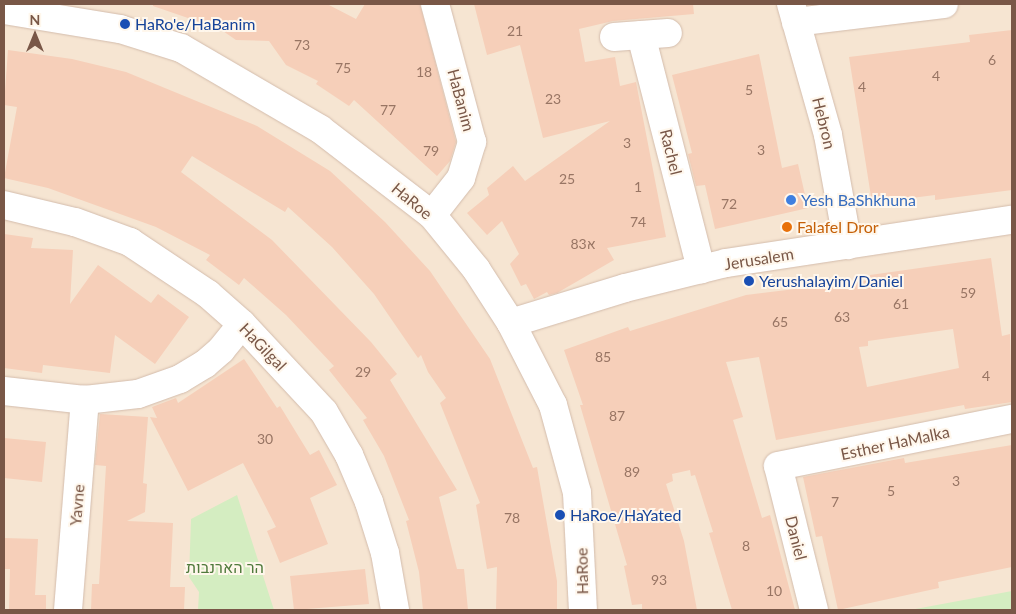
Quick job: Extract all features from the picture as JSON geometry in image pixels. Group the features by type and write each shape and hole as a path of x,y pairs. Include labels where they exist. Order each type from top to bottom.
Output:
{"street":[{"name":"HaBanim","path":"432,216 461,178 472,142 435,4"},
{"path":"794,13 944,4"},
{"name":"HaRoe","path":"4,10 120,28 181,48 320,129 432,216 476,269 511,323 552,405 569,459 577,493 581,539 583,610"},
{"name":"Hebron","path":"794,13 828,135 848,245"},
{"name":"Rachel","path":"668,33 628,36 701,269"},
{"name":"HaGilgal","path":"4,205 75,222 130,242 208,294 242,324 324,412 349,455 369,502 385,553 394,610"},
{"name":"Jerusalem","path":"511,323 625,288 701,269 1012,220"},
{"path":"4,390 85,400 138,394 180,379 221,350 242,324"},
{"name":"Yavne","path":"68,610 85,400"},
{"name":"Esther HaMalka","path":"778,466 1012,419"},
{"name":"Daniel","path":"778,466 814,610"}],"shaded area":[{"path":"4,4 1012,4 1012,610 4,610"}],"green space":[{"name":"הר הארנבות","path":"237,495 274,610 198,610 199,592 189,577 191,519"},
{"path":"1012,591 1012,610 910,610"}],"building":[{"path":"153,4 327,4 356,19 365,4 420,4 456,142 450,161 437,176 354,100 349,106 316,84 318,81 286,65 269,41 236,40 220,29 153,6"},
{"path":"474,4 693,4 694,14 613,21 579,29 585,62 615,57 620,86 636,82 666,237 607,248 614,260 557,293 549,295 547,292 534,299 526,284 521,286 510,264 519,254 502,221 487,235 467,213 489,195 487,188 513,166 525,181 610,121 543,138 520,45 487,55"},
{"path":"1012,30 1012,190 935,200 935,195 872,203 849,57 970,42 969,35"},
{"path":"8,50 72,59 126,72 257,126 330,171 385,222 430,271 490,359 533,468 537,467 557,581 557,610 496,610 497,567 487,569 476,505 480,503 440,403 446,398 428,372 421,355 418,358 374,294 332,247 288,207 285,212 192,156 181,172 272,240 371,342 397,374 390,380 457,490 439,497 457,569 464,569 468,610 423,610 419,572 406,521 409,520 384,456 363,420 367,418 329,370 334,366 286,315 244,278 239,285 206,260 210,255 156,227 48,188 4,178 17,107 4,105"},
{"path":"759,54 782,168 798,164 808,208 715,229 705,185 696,186 688,154 692,153 672,75"},
{"path":"4,234 33,238 31,248 73,250 70,304 98,265 151,303 158,294 189,317 155,364 115,335 110,373 43,365 42,373 4,368"},
{"path":"991,258 1002,336 1010,334 1012,402 965,409 964,405 776,440 759,357 726,362 743,417 733,420 762,518 770,515 795,610 732,610 709,533 713,532 695,475 691,476 690,470 672,474 673,481 666,484 684,541 697,610 642,610 642,604 632,605 624,566 627,565 580,405 583,405 564,350 628,327 630,331 746,295 870,280 870,275","holes":["953,329 959,368 867,387 859,347 868,346 868,341"]},
{"path":"244,359 277,408 280,406 310,455 319,450 337,485 310,498 328,544 280,563 267,531 276,527 243,463 188,491 150,417 157,418 152,407 176,398 178,403"},
{"path":"100,414 148,417 143,483 147,484 145,512 127,521 173,523 170,587 185,587 184,610 91,610 92,584 99,584 106,466 95,465"},
{"path":"4,438 46,442 42,482 4,478"},
{"path":"1012,445 1012,567 938,582 939,588 838,610 822,536 816,537 803,477 904,458 905,463"},
{"path":"4,538 38,539 35,595 46,595 46,610 9,610 10,569 4,569"},
{"path":"365,569 369,604 294,610 290,576"}],"place":[{"name":"HaRo'e/HaBanim","path":"125,24"},
{"name":"Yesh BaShkhuna","path":"791,200"},
{"name":"Falafel Dror","path":"787,227"},
{"name":"Yerushalayim/Daniel","path":"749,281"},
{"name":"HaRoe/HaYated","path":"560,515"}]}
